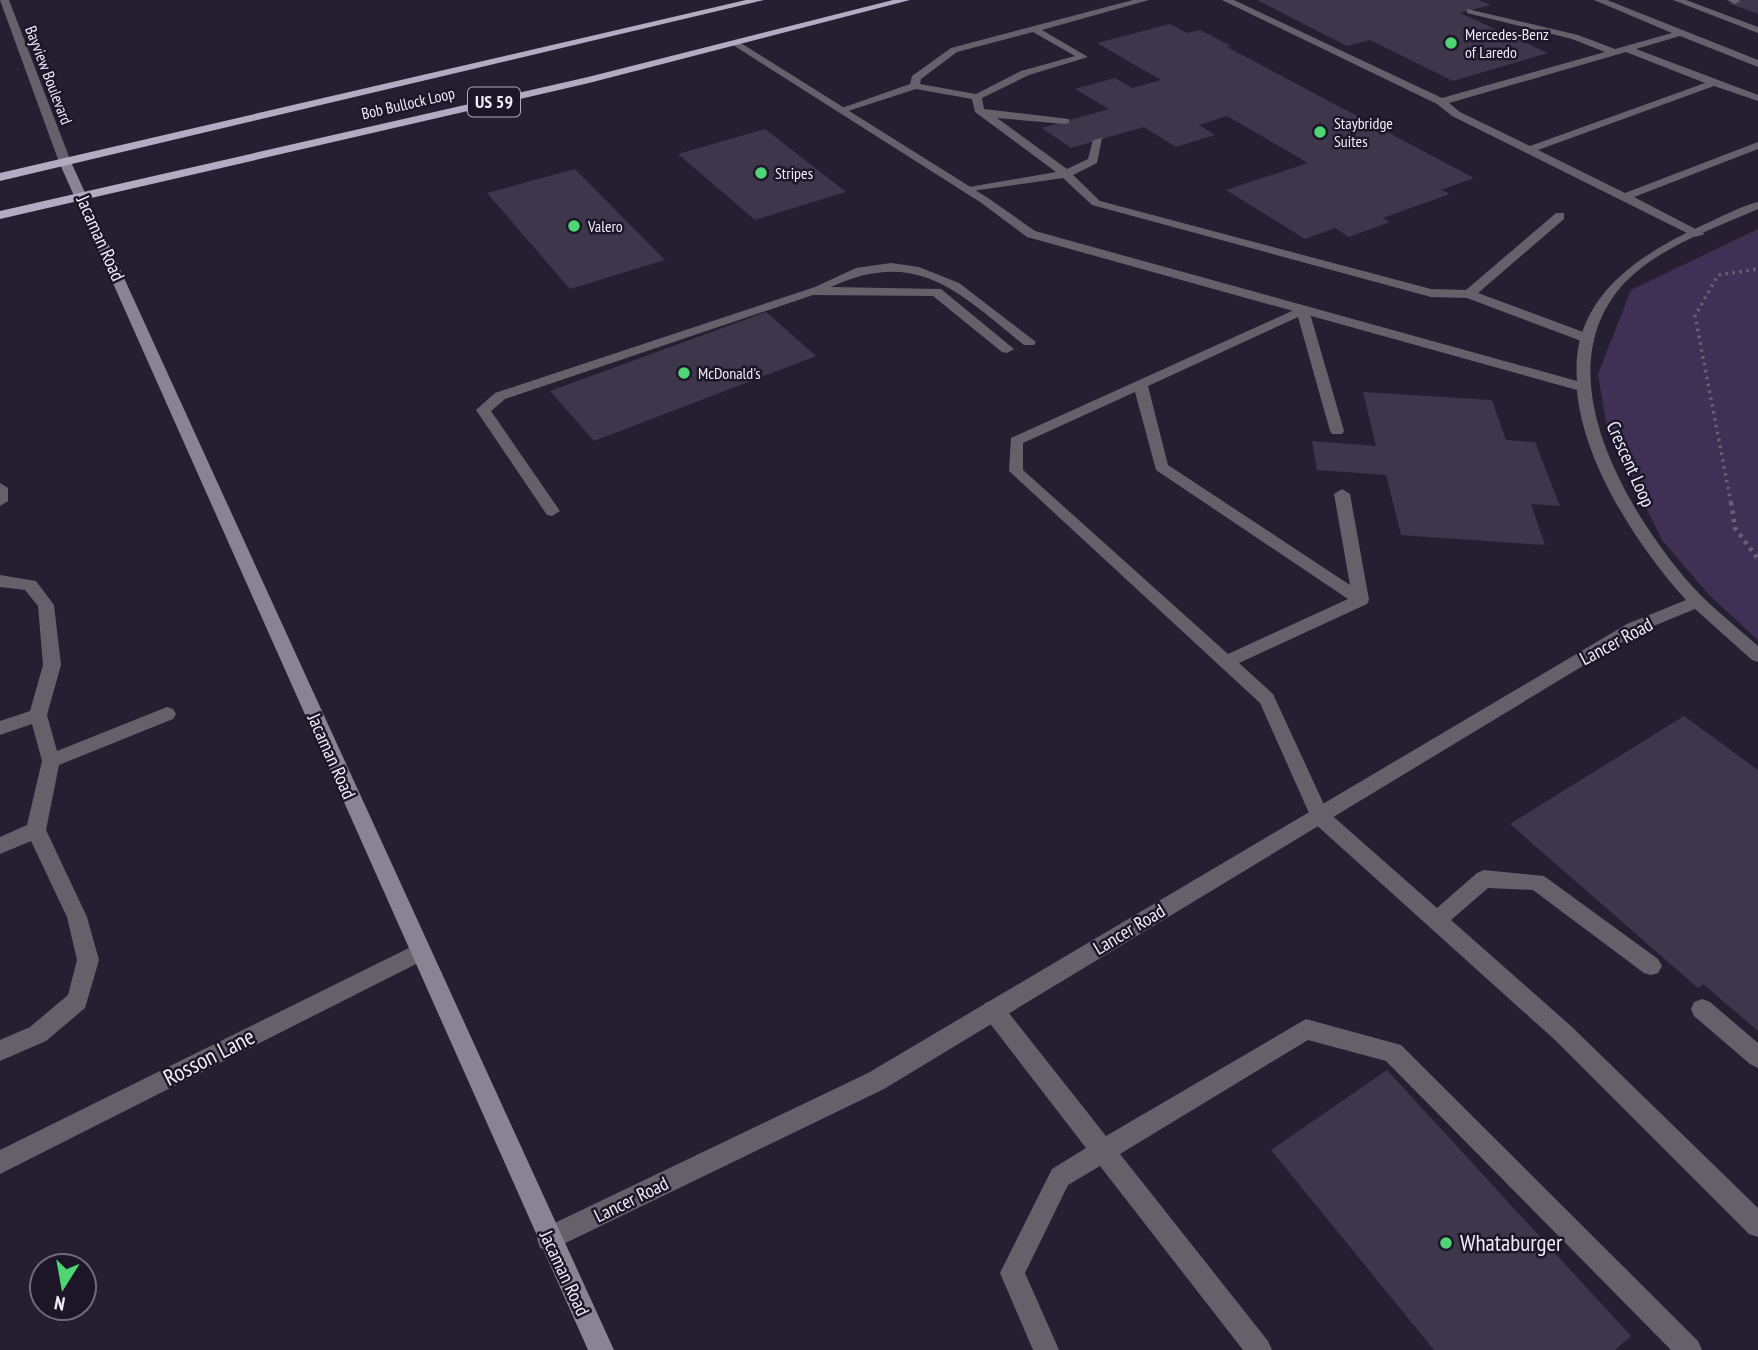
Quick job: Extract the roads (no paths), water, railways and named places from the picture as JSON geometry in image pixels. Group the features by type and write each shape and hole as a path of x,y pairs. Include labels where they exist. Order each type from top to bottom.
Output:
{"highway":[{"name":"Bob Bullock Loop","path":"0,177 759,0"},
{"name":"Bob Bullock Loop","path":"0,215 576,83 905,0"}],"main road":[{"name":"Jacaman Road","path":"65,162 419,952 601,1350"}],"street":[{"name":"Bayview Boulevard","path":"4,0 65,162"},
{"path":"915,86 916,78 954,50 1144,0"},
{"path":"1227,0 1441,102 1456,114 1699,233"},
{"path":"1599,0 1758,64"},
{"path":"1678,0 1758,30"},
{"path":"1484,7 1505,19"},
{"path":"1470,11 1575,37 1614,52"},
{"path":"841,110 915,86 978,97 1025,73 1083,57 1034,29"},
{"path":"1441,102 1681,33"},
{"path":"736,43 969,190 1031,234 1585,388"},
{"path":"1627,49 1758,98"},
{"path":"1529,150 1714,83"},
{"path":"978,97 979,110 1066,174 1096,203 1431,293 1469,294 1589,339"},
{"path":"987,114 1065,121"},
{"path":"969,190 1066,174 1093,161 1098,140"},
{"path":"1624,197 1758,145"},
{"name":"Crescent Loop","path":"1758,205 1657,254 1616,285 1591,329 1583,375 1591,423 1613,478 1642,533 1697,602 1758,656"},
{"path":"1469,294 1560,216"},
{"path":"552,511 483,410 500,396 812,291 864,269 895,267 923,270 949,280 1028,342"},
{"path":"812,291 936,292 1007,349"},
{"path":"1303,310 1016,441 1016,471 1267,699 1320,816 1563,1033 1758,1226"},
{"path":"1303,310 1337,432"},
{"path":"1140,384 1161,467 1361,600"},
{"path":"0,488 0,501"},
{"path":"1342,494 1361,600"},
{"path":"0,581 30,585 46,605 52,665 38,715 51,761 36,830 77,917 88,960 77,1001 38,1034 0,1051"},
{"path":"1226,662 1361,600"},
{"name":"Lancer Road","path":"549,1238 876,1081 1633,628 1697,602"},
{"path":"51,761 167,714"},
{"path":"0,728 38,715"},
{"path":"0,845 36,830"},
{"path":"1437,920 1484,879 1537,882 1651,966"},
{"name":"Rosson Lane","path":"0,1162 419,952"},
{"path":"1702,1009 1758,1058"},
{"path":"993,1010 1259,1350"},
{"path":"1046,1350 1012,1273 1060,1177 1102,1149 1306,1029 1393,1052 1689,1350"}],"place":[{"name":"Mercedes-Benz of Laredo","path":"1451,43"},
{"name":"Staybridge Suites","path":"1320,132"},
{"name":"Stripes","path":"761,173"},
{"name":"Valero","path":"574,226"},
{"name":"McDonald's","path":"684,373"},
{"name":"Whataburger","path":"1446,1243"}]}
